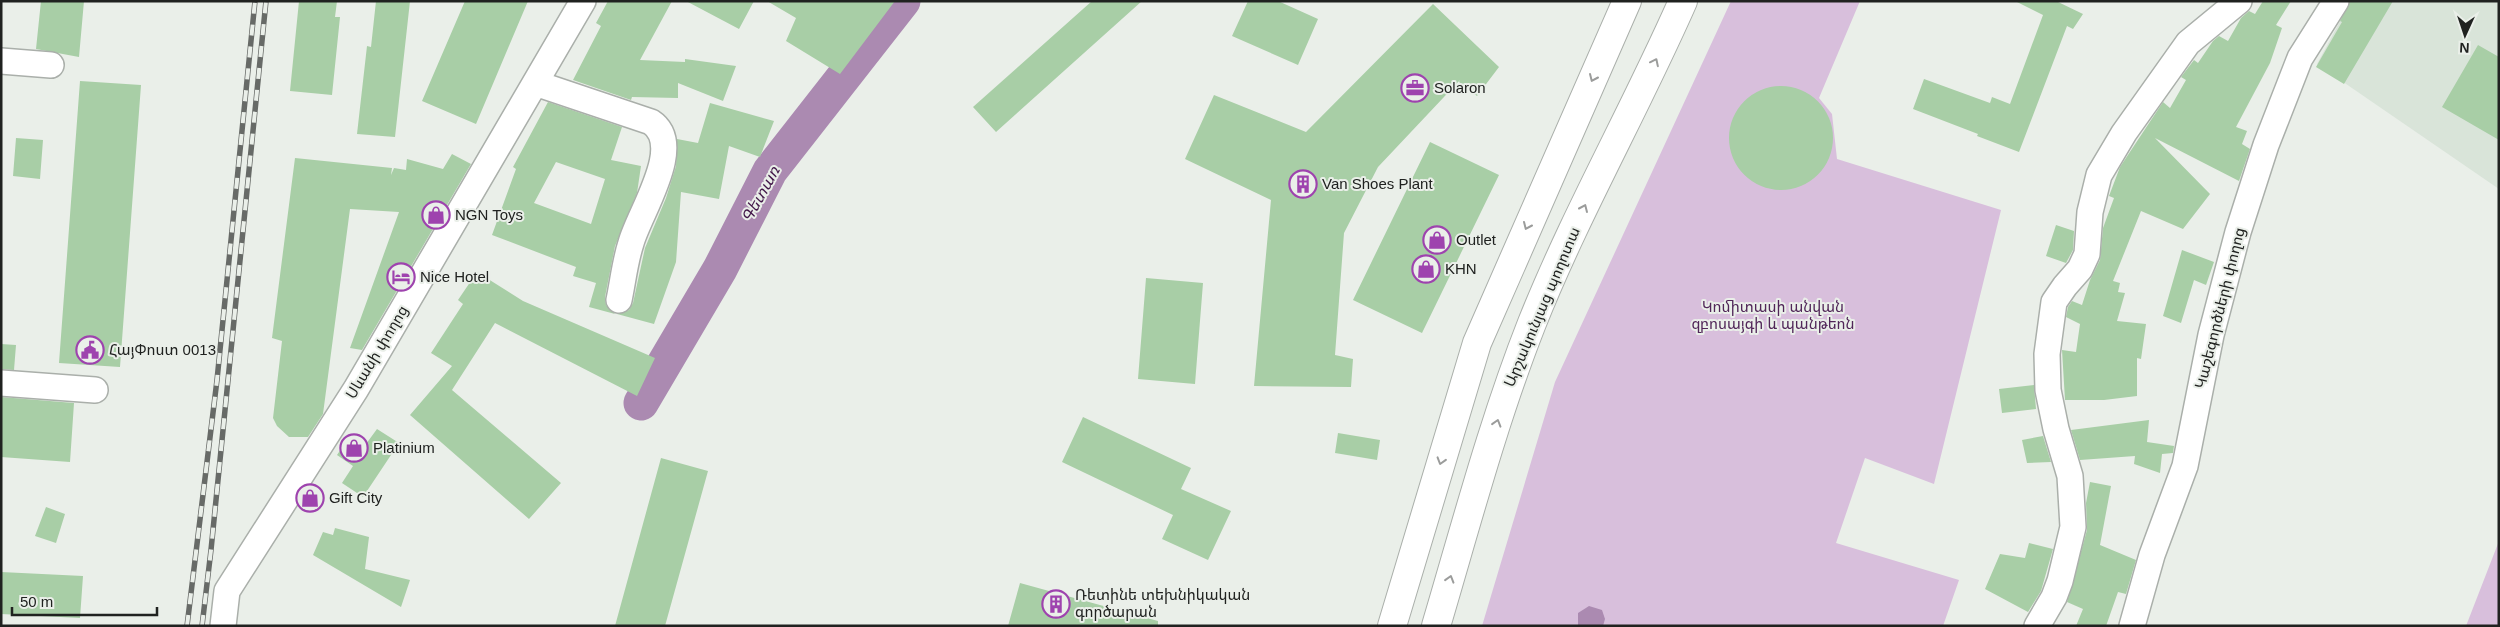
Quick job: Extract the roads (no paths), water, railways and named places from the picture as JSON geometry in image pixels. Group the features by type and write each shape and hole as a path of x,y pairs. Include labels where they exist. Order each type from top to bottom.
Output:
{"main road":[{"path":"1392,626 1477,343 1627,1"},
{"name":"Արշակունյաց պողոտա","path":"1436,626 1507,388 1533,321 1590,193 1667,39 1683,1"}],"street":[{"name":"Սևանի փողոց","path":"223,626 227,591 356,389 583,1"},
{"path":"2036,626 2054,597 2060,581 2073,527 2070,476 2056,429 2048,390 2047,354 2054,302 2064,286 2080,269 2087,254 2090,212 2099,175 2124,133 2188,43 2239,1"},
{"name":"Կաշեգործների փողոց","path":"2132,626 2152,555 2185,466 2211,335 2238,232 2266,145 2300,58 2336,1"},
{"path":"1,61 51,65"},
{"path":"535,82 658,126 662,137 664,160 631,243 619,300"},
{"path":"1,383 95,390"}],"waterway":[{"name":"Գետառ","path":"641,403 720,269 770,171 903,1"}],"railway":[{"path":"187,626 217,380 255,1"},
{"path":"202,626 266,1"}],"place":[{"name":"Solaron","path":"1415,88"},
{"name":"Van Shoes Plant","path":"1303,184"},
{"name":"NGN Toys","path":"436,215"},
{"name":"Outlet","path":"1437,240"},
{"name":"KHN","path":"1426,269"},
{"name":"Nice Hotel","path":"401,277"},
{"name":"ՀայՓոստ 0013","path":"90,350"},
{"name":"Platinium","path":"354,448"},
{"name":"Gift City","path":"310,498"},
{"name":"Ռետինե տեխնիկական գործարան","path":"1056,604"}],"park label":[{"name":"Կոմիտասի անվան զբոսայգի և պանթեոն","path":"1773,316"}]}
